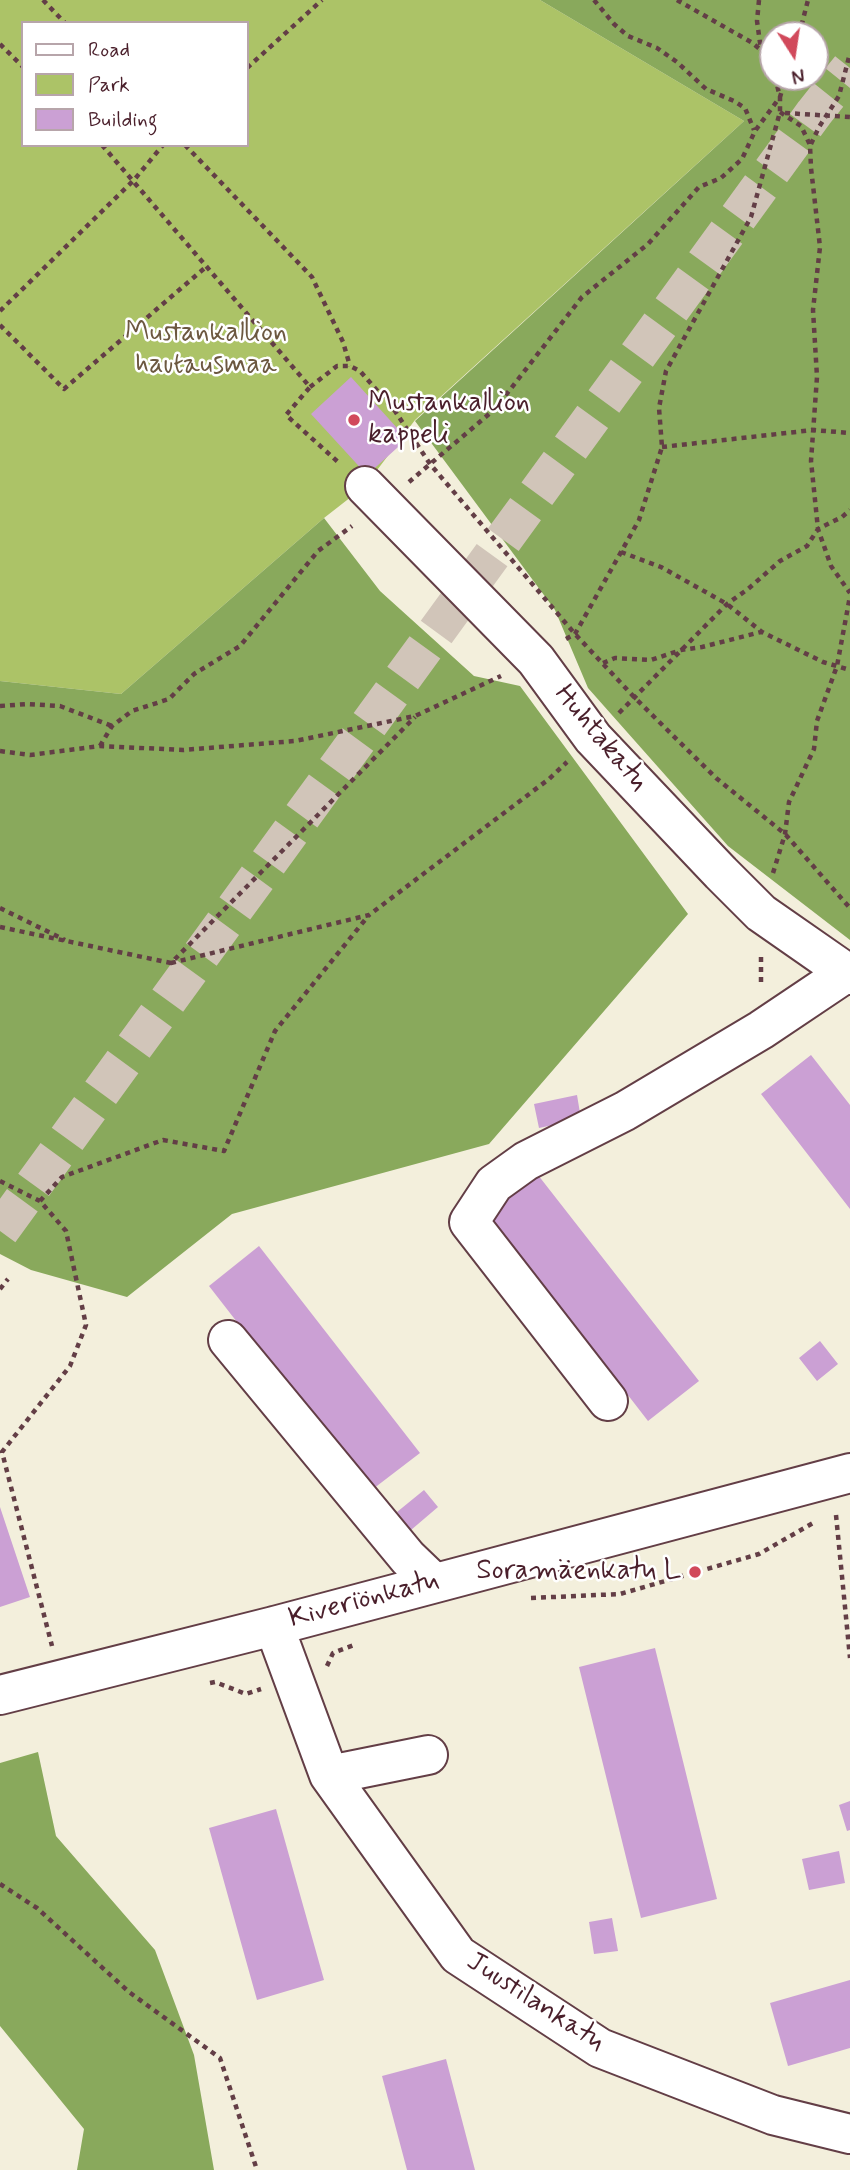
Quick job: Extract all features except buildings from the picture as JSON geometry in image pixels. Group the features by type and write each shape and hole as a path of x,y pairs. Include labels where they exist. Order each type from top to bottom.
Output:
{"street":[{"name":"Huhtakatu","path":"374,495 536,660 593,738 721,873 761,913 848,974"},
{"path":"608,1401 469,1222 494,1184 526,1161 625,1111 761,1030 848,974"},
{"path":"228,1340 408,1558 433,1582"},
{"name":"Kiveriönkatu","path":"0,1695 274,1626 850,1473"},
{"name":"Juustilankatu","path":"274,1626 329,1775 458,1955 600,2048 772,2115 850,2134"},
{"path":"329,1775 428,1755"}],"path":[{"path":"43,0 63,21"},
{"path":"248,67 323,0"},
{"path":"594,0 628,36 657,48 706,89 734,100 745,108 755,131"},
{"path":"677,0 759,49"},
{"path":"759,0 759,36"},
{"path":"803,21 808,0"},
{"path":"0,44 21,65"},
{"path":"810,145 839,96 850,53"},
{"path":"0,751 30,755 100,746 183,750 295,741 415,716 536,660 575,634 639,520 662,447 659,408 666,372 751,217 780,112 778,91"},
{"path":"100,746 111,726 132,711 169,699 194,674 240,646 318,551 374,495 430,464 495,409 582,297 648,244 699,187 721,178 742,159 755,131 782,91"},
{"path":"780,112 850,117"},
{"path":"761,1030 761,913 785,834 789,802 814,749 817,721 836,666 850,595 831,566 818,529 811,461 817,377 813,310 820,247 810,145 801,126 780,112"},
{"path":"104,147 310,387"},
{"path":"0,311 134,180 161,147"},
{"path":"187,147 312,277 343,342 350,366"},
{"path":"0,324 64,389 207,266"},
{"path":"374,495 286,415 310,387 337,366 350,366 360,371 395,411 430,464 575,634 716,778 785,834 850,908"},
{"path":"662,447 813,430 850,433"},
{"path":"40,1201 62,1177 163,1140 224,1151 275,1031 369,915 549,779 635,698 727,604 780,561 807,546 818,529 850,510"},
{"path":"621,552 661,567 727,604 762,632 823,662 850,670"},
{"path":"603,663 615,658 651,660 681,650 762,632"},
{"path":"0,706 60,706 111,726"},
{"path":"171,963 415,716"},
{"path":"0,908 72,943"},
{"path":"0,927 171,963 369,915"},
{"path":"0,1181 40,1201 66,1231 86,1325 70,1366 1,1453 53,1649"},
{"path":"0,1289 8,1279"},
{"path":"520,1598 620,1594 759,1554 823,1518 843,1513"},
{"path":"836,1514 850,1658"},
{"path":"202,1684 215,1682 246,1694 323,1672 333,1653 358,1644"},
{"path":"0,1884 37,1908 129,1992 220,2059 257,2170"}],"green space":[{"name":"Mustankallion hautausmaa","path":"0,0 540,0 744,121 415,420 365,486 324,518 121,694 0,681"},
{"path":"540,0 850,0 850,940 728,846 588,688 555,610 415,421 744,121"},
{"path":"324,518 380,591 474,676 520,686 688,914 489,1144 232,1214 127,1297 31,1270 0,1254 0,681 121,694"},
{"path":"38,1752 56,1836 155,1950 194,2055 214,2170 77,2170 84,2129 0,2026 0,1763"}],"tunnel":[{"path":"0,1231 814,113 850,68"}],"place":[{"name":"Mustankallion kappeli","path":"354,420"},
{"name":"Soramäenkatu L","path":"695,1572"}]}
